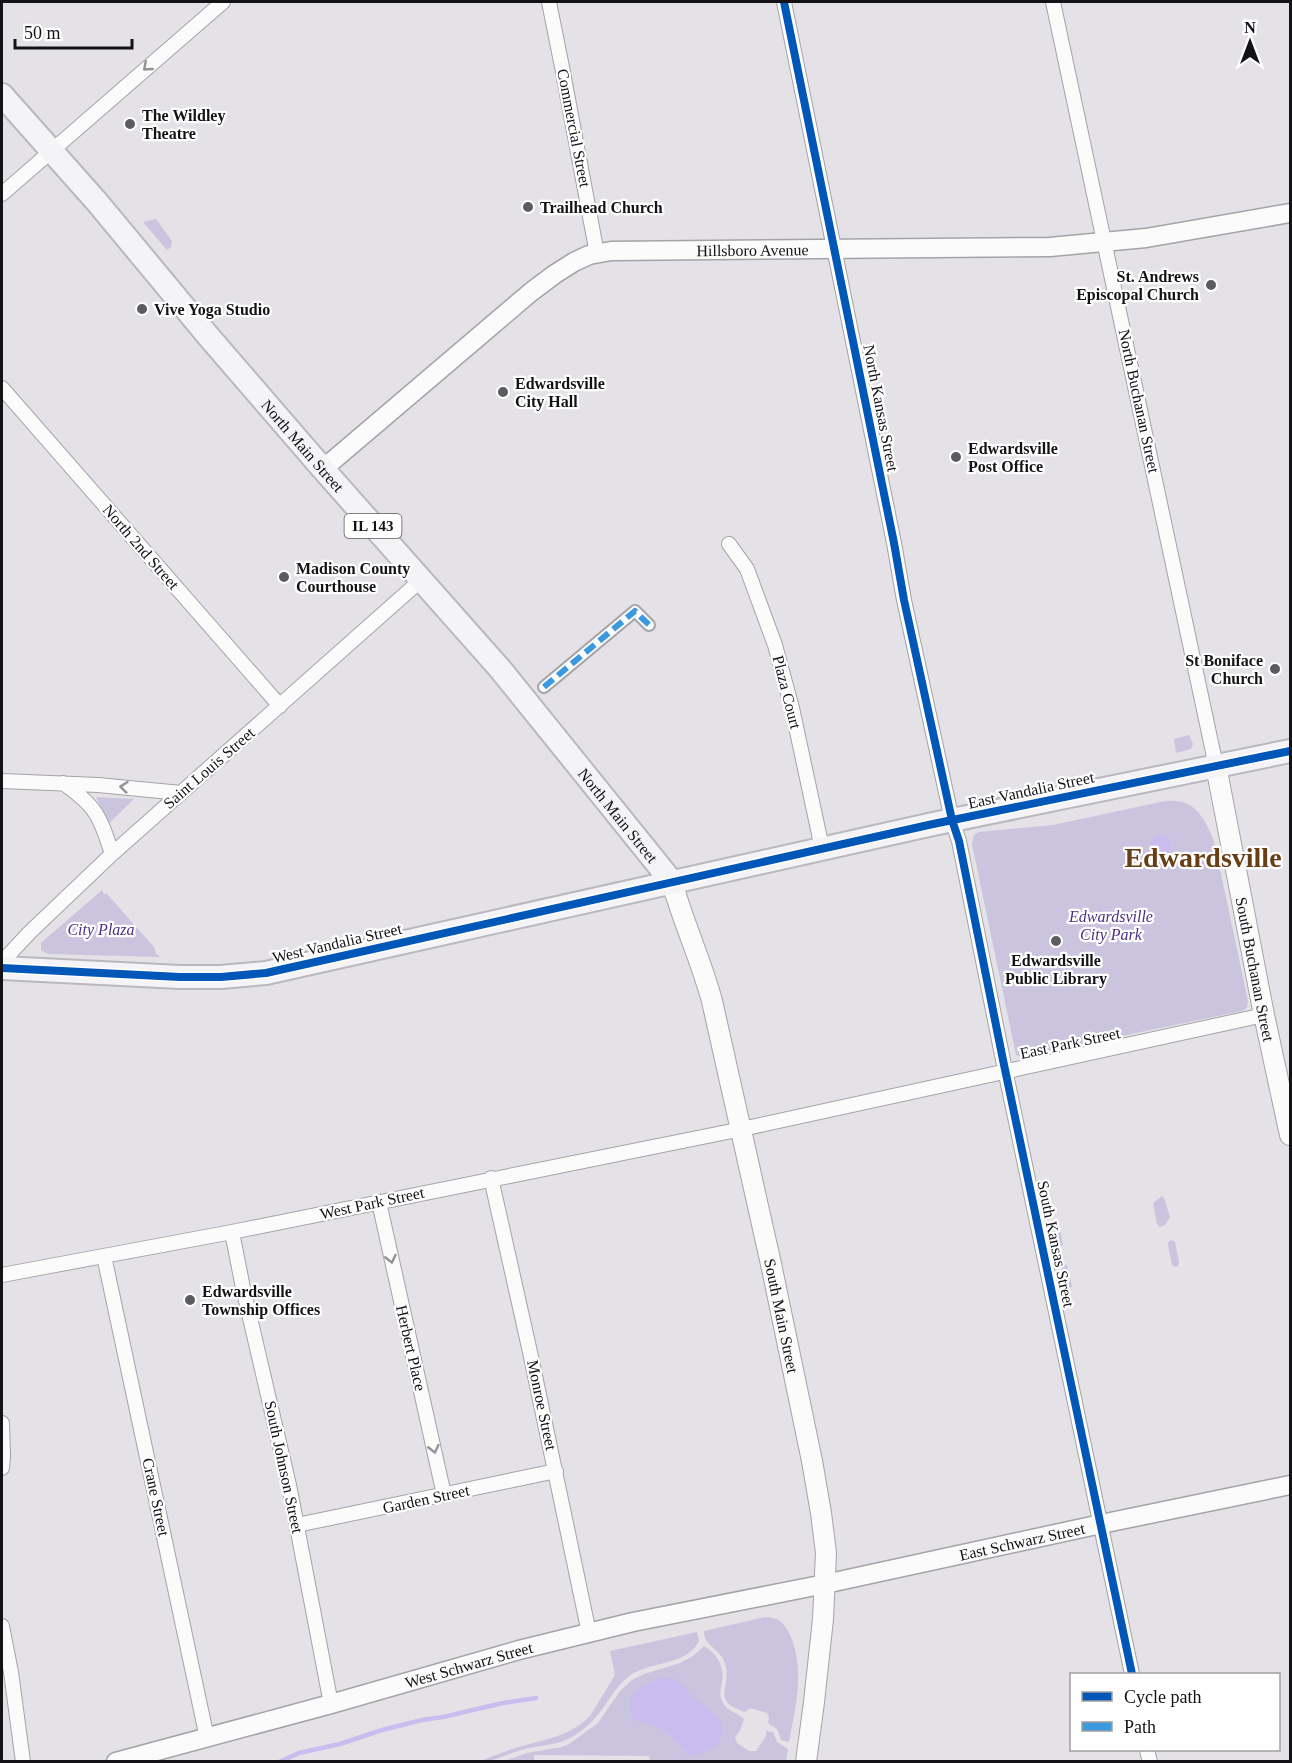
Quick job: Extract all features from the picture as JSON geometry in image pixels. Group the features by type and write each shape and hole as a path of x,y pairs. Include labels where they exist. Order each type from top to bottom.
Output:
{"main road":[{"name":"North Main Street","path":"2,95 97,202 323,469 501,670 672,882"},
{"name":"East Vandalia Street","path":"672,882 952,820 1290,751"},
{"name":"South Buchanan Street","path":"1216,766 1264,1015 1290,1135"},
{"name":"West Vandalia Street","path":"2,968 180,977 221,977 266,973 672,882"},
{"name":"South Main Street","path":"672,882 679,908 706,977 742,1129 812,1461 826,1553 822,1641 806,1761"}],"street":[{"path":"2,194 223,2"},
{"name":"Commercial Street","path":"549,2 597,254"},
{"name":"North Kansas Street","path":"784,2 905,607 952,820"},
{"name":"North Buchanan Street","path":"1053,2 1216,766"},
{"name":"Hillsboro Avenue","path":"323,469 547,280 589,255 611,251 1000,249 1105,243 1290,213"},
{"name":"North 2nd Street","path":"2,388 279,706"},
{"name":"Plaza Court","path":"729,544 747,568 775,645 792,708 822,848"},
{"name":"Saint Louis Street","path":"2,962 44,918 112,854 421,580"},
{"path":"544,687 635,610 650,625"},
{"path":"2,781 98,785 181,793"},
{"path":"63,783 80,794 93,808 103,825 112,854"},
{"name":"South Kansas Street","path":"952,820 959,841 1132,1673"},
{"name":"East Park Street","path":"742,1129 1264,1015"},
{"name":"West Park Street","path":"2,1275 232,1232 490,1178 742,1129"},
{"name":"Monroe Street","path":"490,1178 556,1472 589,1633"},
{"name":"Herbert Place","path":"379,1202 444,1495"},
{"name":"South Johnson Street","path":"232,1232 297,1525 331,1704"},
{"name":"Crane Street","path":"104,1256 207,1738"},
{"path":"2,1423 2,1468"},
{"name":"Garden Street","path":"297,1525 556,1472"},
{"name":"East Schwarz Street","path":"825,1584 1290,1485"},
{"name":"West Schwarz Street","path":"116,1761 331,1704 508,1653 633,1622 825,1584"},
{"path":"2,1626 11,1672 23,1761"}],"green space":[{"path":"156,219 172,241 171,247 167,250 143,222"},
{"path":"1189,735 1193,744 1191,749 1176,753 1174,739"},
{"path":"96,797 134,799 108,824"},
{"name":"Edwardsville City Park","path":"1165,801 1175,801 1191,806 1202,817 1214,841 1248,1001 1247,1008 1242,1011 1021,1057 1016,1055 972,844 974,835 979,832 1053,825"},
{"name":"City Plaza","path":"102,890 161,957 48,954 41,950 41,943"},
{"path":"1162,1196 1170,1217 1165,1225 1160,1227 1157,1224 1153,1203"},
{"path":"1056,1221 1059,1224 1063,1245 1057,1248 1052,1223"},
{"path":"1172,1240 1175,1242 1179,1262 1175,1267 1172,1265 1168,1245 1168,1242"},
{"path":"1063,1263 1067,1265 1072,1286 1069,1290 1066,1289 1061,1265"},
{"path":"765,1617 777,1620 786,1627 795,1648 798,1688 789,1742 781,1740 777,1729 768,1723 767,1713 750,1708 745,1712 727,1702 724,1691 727,1670 724,1661 704,1636 704,1631"},
{"path":"697,1632 699,1641 694,1649 679,1659 642,1669 628,1677 592,1722 573,1736 557,1743 519,1750 492,1760 481,1761 514,1748 560,1735 583,1722 590,1716 615,1675 610,1651"},
{"path":"704,1646 716,1657 721,1666 723,1676 721,1699 729,1709 744,1719 735,1737 737,1743 749,1751 756,1751 766,1736 766,1731 773,1732 777,1742 788,1749 786,1762 650,1762 649,1756 534,1755 534,1761 502,1762 527,1753 569,1744 598,1723 620,1691 632,1680 680,1663 693,1656"}],"shaded area":[{"path":"1157,835 1165,835 1171,841 1171,849 1165,855 1157,855 1151,849 1151,841"},
{"path":"660,1678 677,1680 717,1717 723,1730 715,1746 706,1752 689,1757 659,1728 635,1721 630,1710 632,1697 638,1689"}],"waterway":[{"path":"279,1762 299,1753 340,1744 422,1720 536,1698"}],"marked path":[{"path":"544,687 635,611 649,625"}],"cycle path":[{"path":"784,2 904,600 952,820 959,841 1132,1673"},
{"path":"2,968 180,977 221,977 266,973 933,824 1290,751"}],"place":[{"name":"The Wildley Theatre","path":"130,124"},
{"name":"Trailhead Church","path":"528,207"},
{"name":"St. Andrews Episcopal Church","path":"1211,285"},
{"name":"Vive Yoga Studio","path":"142,309"},
{"name":"Edwardsville City Hall","path":"503,392"},
{"name":"Edwardsville Post Office","path":"956,457"},
{"name":"Madison County Courthouse","path":"284,577"},
{"name":"St Boniface Church","path":"1275,669"},
{"name":"Edwardsville Public Library","path":"1056,941"},
{"name":"Edwardsville Township Offices","path":"190,1300"}],"district":[{"name":"Edwardsville","path":"1203,857"}]}
